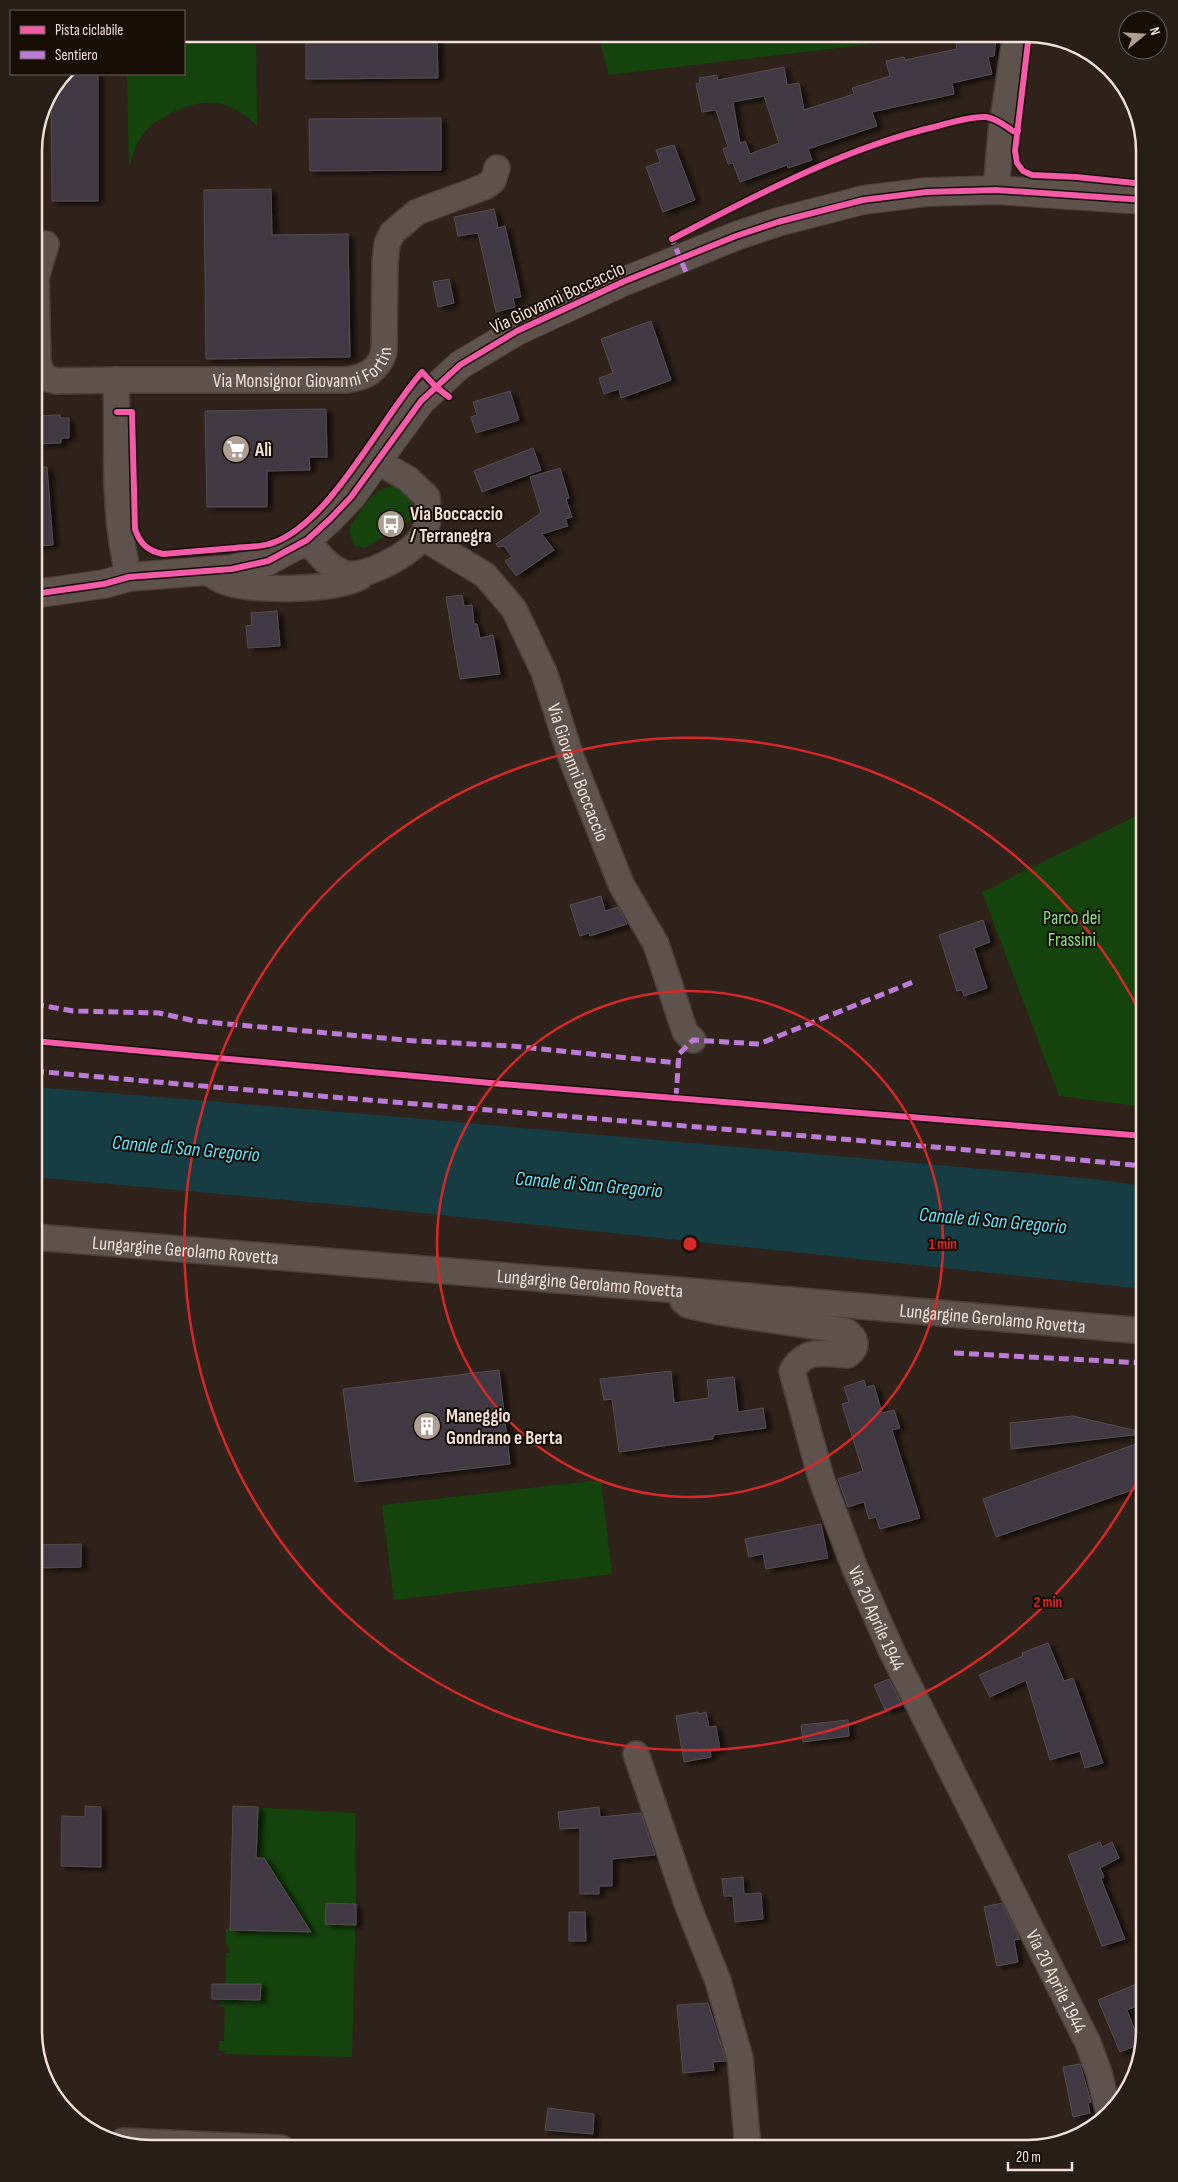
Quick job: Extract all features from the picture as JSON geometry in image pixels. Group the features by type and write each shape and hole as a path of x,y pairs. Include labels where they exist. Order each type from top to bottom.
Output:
{"street":[{"path":"996,190 1001,132 1015,43"},
{"name":"Via Monsignor Giovanni Fortin","path":"43,375 44,378 56,381 347,380 361,378 375,371 381,362 384,352 385,264 387,244 392,233 417,212 484,187 493,181 497,168"},
{"name":"Via Giovanni Boccaccio","path":"43,593 104,584 129,577 251,566 268,561 307,540 330,519 351,496 421,402 460,365 517,330 625,281 736,236 820,210 863,200 947,190 996,190 1136,199"},
{"name":"Via Monsignor Giovanni Fortin","path":"43,254 46,244"},
{"path":"116,380 118,516 121,546 129,577"},
{"path":"307,540 328,565 345,574 360,574 395,560 422,537 429,516 427,497 408,479 377,461"},
{"name":"Via Giovanni Boccaccio","path":"422,537 485,575 514,609 544,672 571,757 621,884 656,944 684,1032 693,1040"},
{"path":"205,571 227,583 252,587 315,587 350,582 372,570"},
{"name":"Lungargine Gerolamo Rovetta","path":"42,1238 1136,1329"},
{"name":"Via 20 Aprile 1944","path":"666,1289 688,1304 719,1312 846,1331 853,1336 856,1342 854,1350 848,1354 812,1354 798,1360 792,1371 821,1478 854,1566 892,1652 1088,2043 1099,2072 1106,2104"},
{"path":"636,1754 688,1906 718,1980 740,2058 747,2140"}],"green space":[{"path":"185,43 256,43 257,126 237,110 226,105 205,103 181,108 158,121 145,132 136,147 129,168 127,75 185,75"},
{"path":"600,43 880,43 609,75"},
{"path":"395,486 407,493 413,503 415,513 410,521 365,548 355,546 349,532 350,526 374,495 387,487"},
{"name":"Parco dei Frassini","path":"1136,816 1136,1106 1059,1096 982,892"},
{"path":"601,1480 612,1574 394,1600 382,1505"},
{"path":"233,1806 355,1813 356,1904 352,2057 225,2054 225,2052 219,2051 219,2041 224,2041 225,2009 224,2007 219,2007 219,2000 212,1999 212,1984 226,1983 226,1953 229,1953 229,1947 226,1946 226,1929 229,1929 230,1926"}],"water":[{"name":"Canale di San Gregorio","path":"42,1088 378,1115 1093,1179 1136,1185 1136,1288 374,1208 42,1178"}],"building":[{"path":"306,43 437,43 438,78 306,79"},
{"path":"956,43 995,43 994,56 988,57 992,74 952,83 954,94 872,112 877,126 808,149 812,160 788,168 787,165 740,182 733,163 728,164 723,149 728,147 716,110 702,112 696,84 700,83 699,78 717,75 718,80 784,67 787,85 799,83 804,110 854,94 852,88 890,76 886,61 904,57 905,60 957,49","holes":["764,96 779,143 750,154 745,141 740,143 733,102"]},
{"path":"75,75 98,75 98,201 52,201 51,110 65,85"},
{"path":"441,118 441,170 310,171 309,119"},
{"path":"674,145 695,200 663,212 646,167 660,162 656,150"},
{"path":"271,189 272,235 348,234 350,357 206,359 204,190"},
{"path":"494,209 498,228 505,226 521,297 513,298 515,307 496,312 478,233 458,236 454,217"},
{"path":"449,279 454,303 438,307 433,282"},
{"path":"651,321 671,380 621,398 619,389 604,394 599,378 613,373 601,339"},
{"path":"510,391 519,420 476,433 471,417 477,415 473,402"},
{"path":"326,409 327,457 309,457 310,470 267,471 267,507 207,507 205,411"},
{"path":"60,415 60,418 69,418 69,438 61,438 61,443 43,444 43,416"},
{"path":"533,448 541,470 482,492 474,471"},
{"path":"43,467 47,467 53,545 43,546"},
{"path":"560,468 569,498 566,499 572,517 565,519 568,526 542,534 554,550 516,576 505,561 512,557 504,546 498,547 496,544 541,513 530,477"},
{"path":"462,595 464,606 472,605 474,624 477,624 480,638 493,635 500,674 460,679 446,597"},
{"path":"277,611 280,646 248,648 246,626 252,625 251,613"},
{"path":"601,896 605,911 618,907 627,924 590,936 589,933 580,936 570,905"},
{"path":"983,920 990,942 974,948 987,988 964,996 962,990 957,991 939,935"},
{"name":"Maneggio Gondrano e Berta","path":"499,1370 510,1464 355,1482 343,1389"},
{"path":"671,1371 674,1403 709,1398 707,1380 734,1377 738,1412 763,1408 766,1428 713,1435 713,1439 619,1452 612,1399 604,1400 600,1379"},
{"path":"864,1380 866,1387 874,1385 882,1413 894,1410 900,1428 892,1430 920,1518 880,1529 876,1517 869,1519 864,1502 848,1507 838,1479 863,1471 842,1404 849,1402 844,1387"},
{"path":"1073,1416 1136,1431 1136,1435 1011,1449 1010,1423"},
{"path":"1136,1444 1136,1489 996,1537 983,1499"},
{"path":"821,1524 828,1558 766,1569 763,1554 749,1557 745,1539"},
{"path":"81,1544 81,1567 42,1568 42,1545"},
{"path":"1048,1643 1064,1681 1073,1678 1103,1763 1085,1768 1080,1751 1050,1760 1026,1680 990,1697 979,1675 1023,1656 1022,1653"},
{"path":"889,1679 902,1705 885,1710 874,1685"},
{"path":"698,1712 699,1714 706,1712 709,1727 716,1726 720,1750 710,1751 711,1757 684,1762 676,1716"},
{"path":"848,1720 849,1736 803,1742 801,1725"},
{"path":"85,1806 101,1807 101,1867 61,1866 62,1816 85,1817"},
{"path":"233,1806 258,1807 256,1858 264,1858 311,1932 230,1930"},
{"path":"599,1807 600,1817 641,1813 655,1855 612,1859 612,1886 599,1886 599,1894 580,1894 580,1828 560,1829 558,1812"},
{"path":"1100,1842 1102,1847 1112,1842 1119,1858 1100,1868 1104,1877 1101,1879 1125,1939 1102,1946 1068,1855"},
{"path":"743,1877 744,1894 761,1893 763,1919 735,1922 733,1896 724,1896 722,1879"},
{"path":"326,1903 356,1904 356,1925 325,1924"},
{"path":"1002,1903 1020,1939 1014,1940 1018,1962 997,1966 984,1907"},
{"path":"569,1912 585,1912 586,1941 569,1941"},
{"path":"212,1984 261,1984 260,2000 212,1999"},
{"path":"1136,1984 1136,2006 1127,2010 1136,2033 1134,2047 1120,2052 1098,2000"},
{"path":"708,2003 726,2061 713,2062 714,2070 683,2073 677,2005"},
{"path":"1080,2064 1091,2102 1088,2103 1090,2113 1073,2117 1063,2067"},
{"path":"548,2108 594,2114 593,2134 545,2130"}],"marked path":[{"path":"676,237 672,239 686,272"},
{"path":"676,1098 679,1054 693,1040 759,1044 913,982"},
{"path":"43,1006 73,1011 159,1013 195,1021 416,1041 512,1046 678,1063"},
{"path":"43,1072 1136,1165"},
{"path":"954,1353 1136,1363"}],"cycle path":[{"path":"1028,43 1015,151 1017,163 1023,171 1032,175 1136,183"},
{"path":"672,239 802,174 903,135 974,117 993,119 1013,131 1018,131"},
{"path":"43,593 104,584 129,577 232,569 268,561 307,540 330,519 351,497 421,401 460,365 517,331 625,281 736,236 778,222 863,200 927,192 996,190 1136,199"},
{"path":"117,412 132,412 135,529 139,539 145,546 163,554 261,546 291,534 312,517 333,495 422,372 449,397"},
{"path":"43,1042 490,1083 1136,1135"}],"place":[{"name":"Alì","path":"236,449"},
{"name":"Via Boccaccio / Terranegra","path":"391,524"},
{"name":"Maneggio Gondrano e Berta","path":"427,1426"}]}
